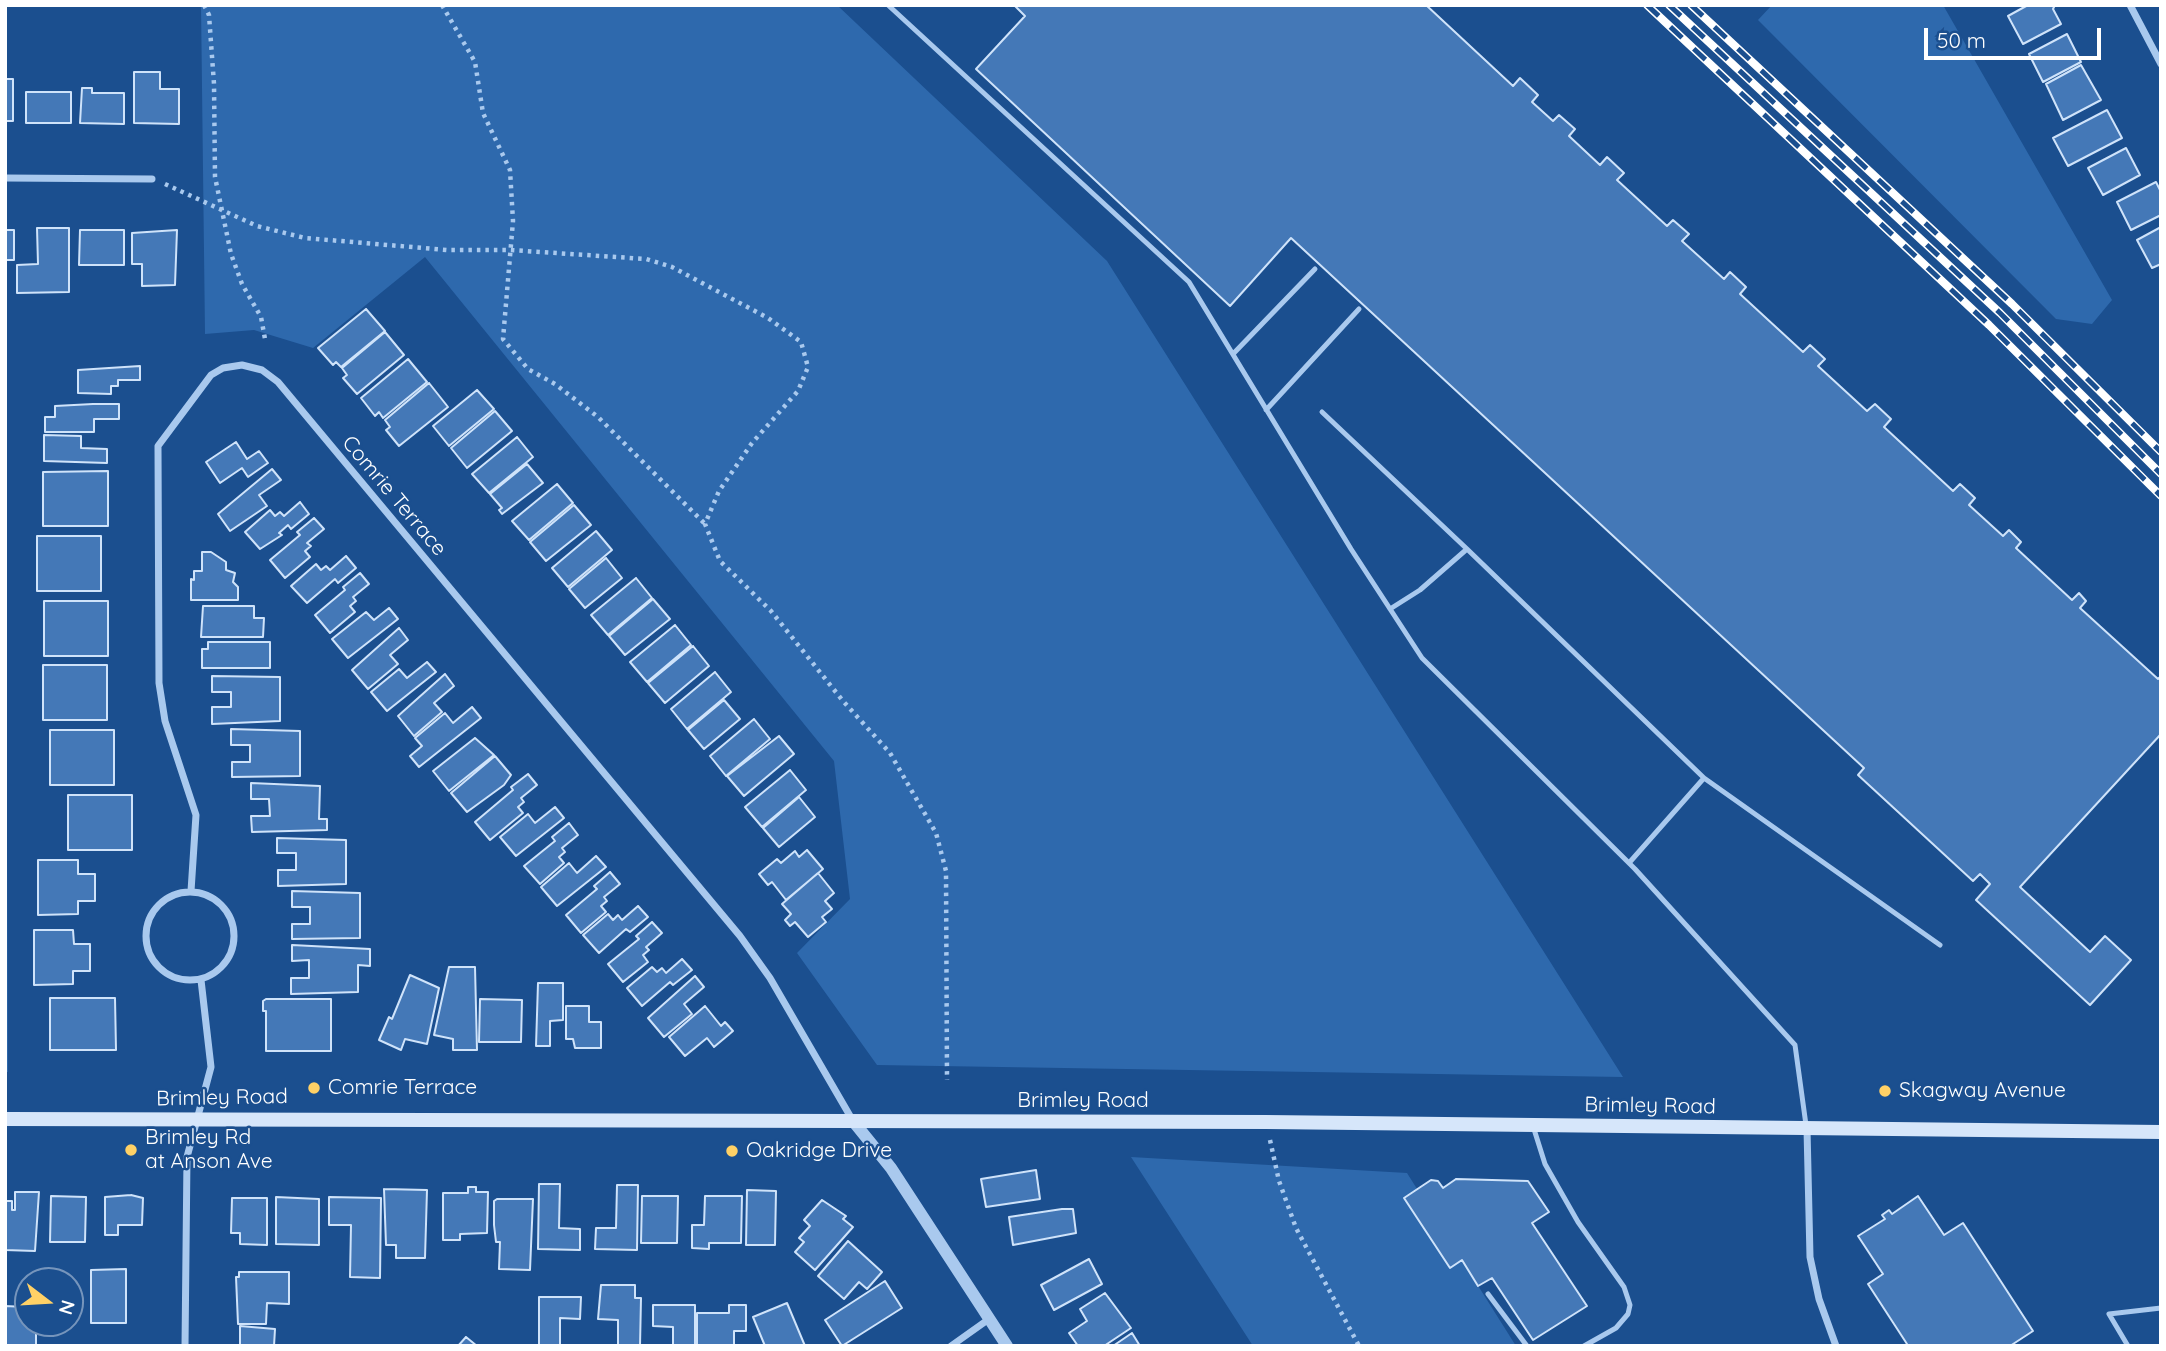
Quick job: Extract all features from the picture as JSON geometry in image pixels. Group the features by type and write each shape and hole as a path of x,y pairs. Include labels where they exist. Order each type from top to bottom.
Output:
{"main road":[{"name":"Brimley Road","path":"5,1119 1266,1122 2161,1132"}],"street":[{"path":"2130,5 2161,64"},
{"path":"5,178 152,179"},
{"name":"Comrie Terrace","path":"191,891 196,815 165,721 159,683 158,446 211,375 223,368 242,365 262,370 278,382 740,936 770,978 853,1121"},
{"path":"191,891 207,894 220,903 230,916 235,931 234,947 227,962 216,973 201,980 184,981 168,975 156,965 148,950 146,933 155,910 174,895 191,891"},
{"path":"185,1346 187,1157 211,1067 201,980"},
{"path":"853,1121 891,1168 1007,1346"},
{"path":"1807,1129 1810,1257 1819,1299 1836,1346"},
{"path":"951,1346 989,1319"}],"lane":[{"path":"888,5 1189,282 1422,658 1629,863 1795,1045 1807,1129"},
{"path":"1233,354 1315,269"},
{"path":"1266,410 1359,309"},
{"path":"1322,412 1704,778 1940,945"},
{"path":"1390,609 1420,590 1467,549"},
{"path":"1629,863 1704,778"},
{"path":"1533,1125 1545,1164 1578,1223 1624,1287 1630,1305 1628,1314 1616,1328 1584,1346"},
{"path":"1488,1294 1527,1346"},
{"path":"2128,1346 2109,1314 2161,1308"}],"path":[{"path":"204,5 209,15 214,84 215,177 231,254 242,284 261,317 265,338"},
{"path":"442,5 475,62 483,113 510,170 513,220 503,339 528,369 555,384 598,417 705,524 720,561 771,611 843,701 890,753 936,833 946,871 947,1080"},
{"path":"152,179 257,226 305,238 447,250 510,250 646,258 672,268 768,318 801,342 808,367 798,391 752,443 719,491 705,524"},
{"path":"1266,1122 1279,1181 1296,1228 1359,1346"}],"shaded area":[{"path":"201,5 837,5 1107,261 1623,1077 877,1065 797,953 850,899 834,761 425,257 313,348 254,330 205,334"},
{"path":"1772,5 1943,5 2112,300 2092,324 2056,319 1758,20"},
{"path":"5,361 8,1072 5,1072"},
{"path":"1131,1157 1407,1173 1516,1346 1253,1346"}],"building":[{"path":"1014,5 1426,5 1513,86 1520,78 1538,95 1532,102 1553,121 1559,115 1575,129 1569,136 1600,165 1607,157 1624,173 1617,180 1667,226 1673,220 1689,234 1682,241 1724,279 1730,272 1746,287 1740,294 1803,352 1810,345 1825,359 1818,366 1867,411 1875,404 1891,419 1884,427 1953,491 1960,484 1975,498 1969,505 2003,536 2009,530 2021,542 2016,548 2072,600 2079,593 2086,601 2080,608 2158,679 2161,676 2161,734 2020,887 2090,952 2105,936 2131,960 2090,1005 1976,900 1990,884 1980,874 1973,881 1858,775 1864,768 1291,238 1230,306 976,69 1025,16"},
{"path":"2028,5 2055,5 2053,9 2061,24 2023,44 2008,16"},
{"path":"2067,34 2081,62 2043,82 2029,54"},
{"path":"2081,65 2101,100 2063,120 2046,84"},
{"path":"134,72 160,72 160,89 179,89 179,124 134,123"},
{"path":"5,79 13,79 13,121 5,121"},
{"path":"82,88 92,88 92,93 124,93 124,124 80,123"},
{"path":"26,92 71,92 71,123 26,123"},
{"path":"2107,110 2122,138 2068,166 2053,138"},
{"path":"2126,148 2140,175 2103,195 2088,168"},
{"path":"2156,182 2161,192 2161,215 2131,230 2117,202"},
{"path":"2161,227 2161,264 2152,268 2137,240"},
{"path":"37,228 69,228 69,292 17,293 17,265 38,264"},
{"path":"5,230 14,230 14,260 5,260"},
{"path":"80,230 124,230 124,265 79,265"},
{"path":"177,230 175,285 142,286 142,264 132,264 132,233"},
{"path":"366,309 385,331 341,367 336,362 333,365 318,348"},
{"path":"385,332 404,355 357,394 343,378 347,375 342,368"},
{"path":"408,359 427,382 383,418 379,412 375,416 361,398"},
{"path":"140,366 140,380 118,380 118,386 111,386 111,394 78,393 78,370"},
{"path":"429,383 448,407 399,446 386,430 390,427 385,420"},
{"path":"477,390 494,409 449,446 433,426"},
{"path":"119,404 119,419 94,419 94,432 45,432 45,417 55,417 55,406"},
{"path":"495,411 512,431 467,468 451,448"},
{"path":"44,435 81,436 81,448 107,449 107,463 44,461"},
{"path":"517,437 533,457 489,493 472,474"},
{"path":"236,442 247,459 259,451 268,463 248,477 242,468 220,483 206,462"},
{"path":"527,464 543,483 502,514 499,510 502,508 490,494"},
{"path":"272,469 281,480 259,495 267,506 230,531 218,514"},
{"path":"108,471 108,526 43,526 43,472"},
{"path":"557,484 573,503 529,540 512,521"},
{"path":"300,502 309,514 291,529 288,525 279,533 282,535 260,549 245,532 270,510 275,516 280,512 284,516"},
{"path":"574,505 591,525 546,561 530,542"},
{"path":"314,518 324,529 307,543 311,546 305,551 310,557 285,578 270,560 300,535 297,532"},
{"path":"596,531 612,550 568,587 552,568"},
{"path":"37,536 101,536 101,591 37,591"},
{"path":"202,552 211,552 226,562 226,570 235,573 233,582 238,587 238,600 191,600 191,579 194,580 194,571 202,571"},
{"path":"346,556 356,568 338,583 335,579 307,603 291,586 316,564 321,570 326,566 330,570"},
{"path":"606,558 622,578 585,608 569,589"},
{"path":"360,573 369,584 353,597 356,601 350,606 355,612 330,633 315,615 345,590 343,587"},
{"path":"636,578 652,598 608,635 591,615"},
{"path":"653,599 670,619 625,655 609,636"},
{"path":"44,601 108,601 108,656 44,656"},
{"path":"203,606 254,606 254,618 264,618 263,637 201,637"},
{"path":"389,608 398,619 348,658 332,639 366,612 374,620"},
{"path":"675,625 691,645 647,682 630,662"},
{"path":"399,628 408,640 390,655 398,664 368,689 352,670"},
{"path":"208,642 270,642 270,668 202,668 202,649 208,649"},
{"path":"693,646 709,666 665,703 648,683"},
{"path":"427,662 436,672 387,711 371,692 399,669 407,678"},
{"path":"43,665 107,665 107,720 43,720"},
{"path":"715,672 731,692 687,729 671,709"},
{"path":"445,674 454,686 434,703 442,712 414,736 398,716"},
{"path":"212,676 280,677 280,721 212,724 212,707 231,707 231,692 212,692"},
{"path":"724,700 740,719 704,749 688,730"},
{"path":"472,707 481,718 419,767 410,756 422,746 415,738 445,713 453,723"},
{"path":"754,719 770,739 726,776 710,756"},
{"path":"231,729 300,731 300,776 232,777 232,762 250,762 250,745 231,745"},
{"path":"50,730 114,730 114,785 50,785"},
{"path":"779,736 794,754 744,796 727,776"},
{"path":"475,738 494,755 449,791 433,771"},
{"path":"495,756 511,775 504,785 467,812 451,793"},
{"path":"790,770 806,790 762,827 745,807"},
{"path":"528,774 537,785 521,798 524,802 518,807 523,813 490,840 475,822"},
{"path":"251,783 320,786 319,819 327,819 327,830 252,832 251,816 270,816 269,799 251,799"},
{"path":"68,795 132,795 132,850 68,850"},
{"path":"799,797 815,817 779,847 763,828"},
{"path":"555,807 564,818 516,856 500,837 528,814 535,823"},
{"path":"569,823 578,835 562,848 565,852 559,857 564,863 540,884 524,866 555,841 552,837"},
{"path":"277,838 346,840 346,884 278,886 278,870 296,870 296,853 277,853"},
{"path":"807,850 823,869 786,900 772,882 768,885 759,874 777,859 781,863 795,851 799,857"},
{"path":"596,856 606,867 557,906 541,887 569,863 577,873"},
{"path":"38,860 78,860 78,874 95,874 95,901 78,901 78,914 38,915"},
{"path":"610,872 620,884 604,897 607,901 601,906 606,912 581,933 566,915 597,889 594,886"},
{"path":"818,873 834,893 825,901 832,909 822,917 826,922 808,937 795,922 790,926 785,920 791,914 782,904"},
{"path":"292,891 360,893 360,938 292,939 292,924 310,924 310,907 292,907"},
{"path":"638,906 648,917 630,932 626,929 599,953 583,935 608,914 613,920 618,915 622,920"},
{"path":"652,922 662,933 646,947 649,950 643,955 648,962 623,982 608,964 639,939 636,936"},
{"path":"34,930 73,930 74,944 90,944 90,971 73,971 73,984 34,985"},
{"path":"292,945 370,949 370,966 358,965 358,992 291,994 291,978 309,978 309,960 292,961"},
{"path":"682,959 692,970 673,985 670,982 642,1006 627,988 652,967 657,972 662,968 666,973"},
{"path":"449,967 475,967 477,1050 453,1050 453,1039 434,1035"},
{"path":"410,975 439,988 427,1044 405,1039 401,1050 379,1040 389,1017 392,1019"},
{"path":"695,976 704,987 684,1004 692,1014 664,1037 648,1018"},
{"path":"538,983 563,983 563,1020 550,1021 550,1046 536,1046"},
{"path":"50,998 115,998 116,1050 50,1050"},
{"path":"331,999 331,1051 266,1051 266,1011 263,1011 263,1001"},
{"path":"480,999 522,1000 521,1042 479,1042"},
{"path":"566,1006 589,1006 589,1022 601,1022 601,1048 575,1048 573,1039 566,1039"},
{"path":"705,1006 721,1026 725,1022 733,1031 714,1047 707,1038 685,1056 669,1037"},
{"path":"1036,1170 1040,1199 986,1207 981,1179"},
{"path":"1456,1179 1528,1181 1549,1212 1532,1223 1587,1306 1533,1340 1492,1278 1478,1286 1462,1260 1450,1268 1404,1198 1431,1180 1438,1181 1443,1188"},
{"path":"539,1184 560,1184 559,1228 580,1229 580,1250 538,1249"},
{"path":"617,1185 638,1185 637,1250 595,1249 596,1228 616,1228"},
{"path":"468,1187 476,1187 476,1192 488,1192 487,1233 460,1234 460,1240 443,1240 443,1193 468,1193"},
{"path":"384,1189 427,1190 425,1258 396,1258 396,1245 386,1245"},
{"path":"747,1190 776,1191 775,1245 746,1245"},
{"path":"15,1192 39,1192 35,1251 5,1250 5,1201 12,1201 12,1210 15,1210"},
{"path":"131,1195 143,1198 142,1225 118,1225 118,1235 105,1235 105,1197"},
{"path":"51,1196 86,1197 85,1242 50,1242"},
{"path":"642,1196 678,1196 677,1243 641,1243"},
{"path":"705,1196 742,1196 741,1243 709,1243 709,1249 692,1248 692,1225 704,1225"},
{"path":"1918,1196 1944,1235 1963,1223 2033,1331 2010,1346 1904,1346 1907,1344 1868,1284 1883,1274 1858,1236 1885,1219 1882,1215 1889,1210 1892,1214"},
{"path":"276,1197 319,1199 319,1245 276,1244"},
{"path":"329,1197 381,1198 380,1278 350,1277 351,1225 329,1225"},
{"path":"232,1198 267,1198 267,1245 240,1244 240,1233 231,1233"},
{"path":"533,1199 530,1270 499,1269 500,1242 496,1242 494,1225 494,1201"},
{"path":"822,1200 846,1216 843,1219 853,1227 815,1270 795,1252 804,1242 799,1238 810,1226 804,1220"},
{"path":"1073,1209 1076,1233 1013,1245 1009,1217"},
{"path":"848,1241 882,1272 867,1289 859,1282 844,1299 818,1276"},
{"path":"1089,1259 1102,1284 1054,1310 1041,1285"},
{"path":"126,1269 126,1323 91,1323 91,1270"},
{"path":"239,1272 289,1272 289,1304 267,1303 266,1324 238,1324 236,1277 239,1277"},
{"path":"885,1281 902,1308 842,1346 825,1320"},
{"path":"601,1285 635,1285 635,1298 641,1298 640,1346 618,1346 618,1320 598,1319"},
{"path":"1105,1293 1131,1328 1104,1346 1078,1346 1069,1333 1087,1321 1080,1309"},
{"path":"539,1297 581,1297 580,1319 560,1318 560,1346 539,1346"},
{"path":"787,1303 805,1346 765,1346 753,1317"},
{"path":"653,1305 695,1305 695,1346 673,1346 673,1327 653,1326"},
{"path":"729,1305 746,1305 746,1331 734,1331 734,1346 697,1346 697,1313 729,1313"},
{"path":"5,1306 14,1306 14,1337 36,1337 36,1346 5,1346"},
{"path":"240,1326 275,1329 274,1346 237,1346 240,1345"},
{"path":"1132,1333 1140,1346 1113,1346"},
{"path":"466,1337 477,1346 458,1346"}],"railway":[{"path":"1647,5 1989,325 2161,496"},
{"path":"1669,5 2000,313 2161,474"},
{"path":"1691,5 2012,304 2161,452"}],"place":[{"name":"Comrie Terrace","path":"314,1088"},
{"name":"Skagway Avenue","path":"1885,1091"},
{"name":"Brimley Rd at Anson Ave","path":"131,1150"},
{"name":"Oakridge Drive","path":"732,1151"}]}
